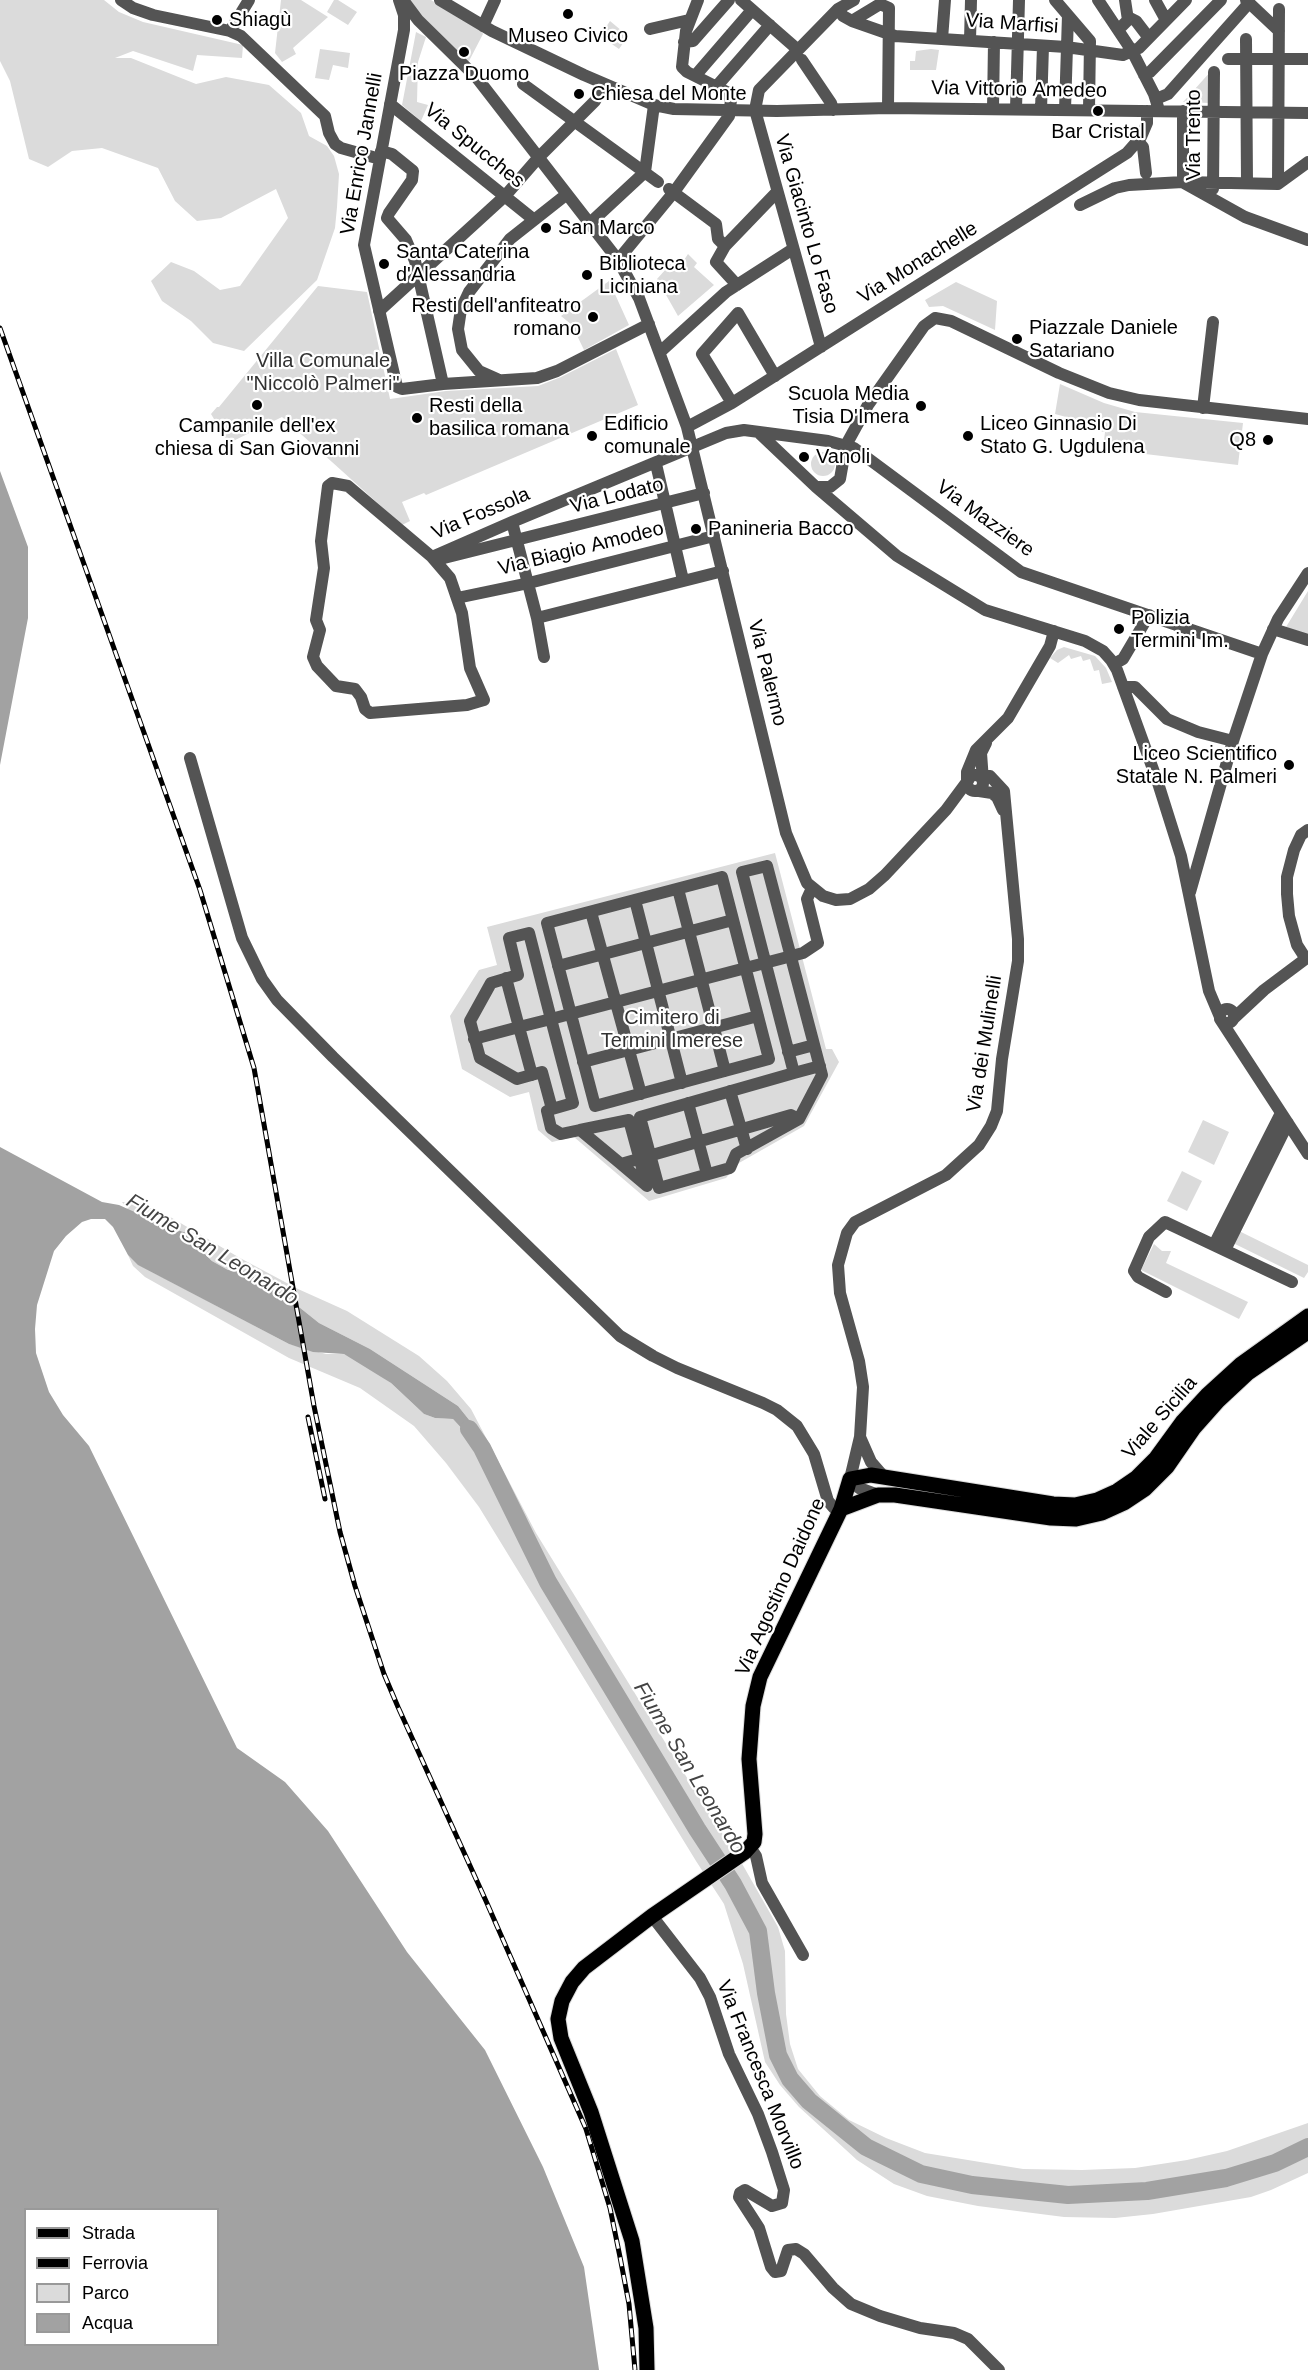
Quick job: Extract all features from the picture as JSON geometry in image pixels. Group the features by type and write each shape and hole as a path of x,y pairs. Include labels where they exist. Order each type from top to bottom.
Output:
{"main road":[{"name":"Viale Sicilia","path":"850,1479 871,1475 1053,1504 1075,1505 1097,1500 1117,1491 1136,1478 1156,1458 1183,1421 1207,1395 1241,1364 1308,1316"},
{"name":"Viale Sicilia","path":"878,1495 895,1495 1051,1518 1076,1519 1102,1513 1124,1503 1145,1489 1167,1467 1194,1428 1218,1401 1248,1373 1308,1332"},
{"name":"Via Agostino Daidone","path":"748,1850 755,1834 749,1759 753,1706 760,1677 841,1509 850,1479"},
{"path":"841,1509 878,1495"},
{"path":"647,2370 646,2328 632,2241 591,2112 561,2038 558,2019 562,2001 572,1982 584,1968 652,1916 748,1850"}],"street":[{"path":"121,0 133,8 153,15 230,31 250,43 325,116 329,133 335,144 341,148 380,155 392,154 413,171 412,180 387,216 405,240 420,276 443,384 537,378 557,371 649,324"},
{"path":"230,31 249,0"},
{"path":"401,0 477,78 618,260 631,280 692,425 707,442"},
{"name":"Via Enrico Jannelli","path":"401,0 404,30 364,245 396,385 402,389 443,384"},
{"name":"Via Vittorio Amedeo","path":"440,0 483,26 604,84 654,105 674,109 1089,110 1154,107 1183,111 1308,113"},
{"path":"483,26 495,0"},
{"path":"618,260 667,188 727,120 730,110 729,94 682,68 688,20 698,0"},
{"path":"684,42 693,41 729,0"},
{"path":"741,0 800,54 831,103 833,110"},
{"path":"755,110 759,90 800,54 838,9 854,0"},
{"path":"942,39 945,0"},
{"path":"970,41 971,0"},
{"path":"1016,109 1019,0"},
{"path":"1055,0 1090,40 1089,110"},
{"path":"1098,0 1132,51 1144,75 1154,107"},
{"path":"1118,30 1128,20 1125,0"},
{"path":"1155,0 1166,20"},
{"path":"1132,51 1149,38 1186,0"},
{"path":"1144,75 1150,72 1221,0"},
{"path":"1146,173 1143,147 1138,141 1154,107 1247,2 1279,31"},
{"path":"838,9 843,16 852,21 877,5 885,5 890,11 888,108"},
{"path":"1278,184 1279,9"},
{"path":"695,76 753,10"},
{"path":"1065,110 1068,15"},
{"path":"1128,17 1136,21 1149,38"},
{"path":"650,29 688,20"},
{"name":"Via Marfisi","path":"852,21 889,34 1066,47 1122,55 1132,51"},
{"path":"717,87 770,25"},
{"path":"1246,39 1247,183"},
{"path":"993,109 994,42"},
{"path":"1041,110 1043,45"},
{"path":"1228,59 1308,59"},
{"name":"Via Trento","path":"1213,199 1214,72"},
{"path":"524,84 716,224 716,235 725,246"},
{"path":"379,312 505,196 539,157 595,101 604,84"},
{"name":"Via Spucches","path":"390,104 533,219"},
{"path":"590,224 645,172 654,105"},
{"name":"Via Giacinto Lo Faso","path":"755,110 776,193 821,347"},
{"path":"1183,111 1183,182"},
{"name":"Via Monachelle","path":"692,425 732,403 1127,153 1138,141"},
{"path":"1080,205 1115,188 1129,185 1183,182 1278,184 1308,162"},
{"path":"1183,182 1245,217 1308,240"},
{"path":"737,285 716,262 725,246 776,193"},
{"path":"501,380 479,372 469,361 459,338 458,319 464,299 510,238 567,194"},
{"path":"660,352 737,285 793,249"},
{"path":"732,403 702,354 738,314 775,376"},
{"path":"816,487 830,487 840,479 846,445 868,405 924,326 935,318 951,321 1109,393 1139,400 1308,419"},
{"path":"1203,408 1213,322"},
{"name":"Via Palermo","path":"692,425 693,449 786,833 804,877 812,888 823,896 843,900 856,896 869,888 885,875 946,810 975,783"},
{"name":"Via Mazziere","path":"693,449 736,430 846,445 871,460 1022,572 1262,654"},
{"path":"758,432 816,487 897,555 980,607 1085,640 1103,651 1114,664 1158,783 1180,856 1208,980 1227,1015 1245,1057 1308,1154"},
{"path":"777,450 776,440 780,436 786,436"},
{"name":"Via Fossola","path":"457,598 462,613 470,668 484,700 466,705 370,713 365,709 355,689 336,686 317,666 314,657 320,630 316,620 324,568 321,541 328,486 332,483 348,486 434,559 512,522 693,449"},
{"path":"656,464 683,580"},
{"name":"Via Lodato","path":"434,559 518,541 704,494"},
{"path":"512,522 529,583 544,657"},
{"name":"Via Biagio Amodeo","path":"457,598 529,583 714,536"},
{"path":"434,559 450,578 457,598"},
{"path":"537,618 723,571"},
{"path":"1189,896 1233,741 1262,654 1273,629 1308,573"},
{"path":"1114,664 1123,659 1149,615"},
{"path":"1273,629 1308,640"},
{"path":"975,783 970,762 976,750 1008,718 1050,646 1054,631"},
{"path":"1124,687 1135,687 1167,719 1198,732 1233,741"},
{"path":"975,783 981,753 987,738"},
{"path":"190,758 242,938 262,979 277,1000 620,1336 669,1364 763,1402 797,1426 814,1454 828,1501 834,1508 841,1509"},
{"name":"Via dei Mulinelli","path":"850,1479 860,1437 863,1387 859,1361 840,1293 838,1265 847,1233 855,1222 946,1175 979,1144 991,1126 997,1111 1002,1059 1019,950 1008,821 997,797 975,783"},
{"path":"1227,1015 1307,958 1297,945 1289,916 1287,877 1297,841 1308,830"},
{"path":"1180,856 1186,863 1191,863 1199,856"},
{"path":"552,1108 542,1072 517,1079 480,1058 470,1021 491,982 518,975 509,938 529,933 573,1103 547,1111 551,1128 561,1134 629,1120 659,1188 730,1168 736,1154 799,1119 822,1075 767,866 742,872 794,1073"},
{"path":"722,877 769,1059 595,1106 547,923 635,900 722,877"},
{"path":"474,1039 803,953 818,943 807,899 812,888"},
{"path":"678,889 725,1071"},
{"path":"635,900 682,1083"},
{"path":"591,912 640,1094"},
{"path":"558,966 733,920"},
{"path":"506,978 532,1075"},
{"path":"583,1062 758,1016"},
{"path":"788,1052 814,1045"},
{"path":"580,1130 647,1186 640,1117 820,1066"},
{"path":"730,1091 747,1149"},
{"path":"688,1103 707,1174"},
{"path":"621,1164 791,1115 799,1119"},
{"path":"1220,1246 1228,1244 1284,1118"},
{"path":"1166,1292 1138,1277 1134,1271 1149,1237 1161,1224 1167,1222 1292,1282"},
{"path":"860,1437 871,1462 884,1477"},
{"path":"850,1479 859,1488 878,1495"},
{"path":"748,1850 756,1856 762,1883 803,1955"},
{"name":"Via Francesca Morvillo","path":"652,1916 700,1978 710,1996 729,2054 758,2114 772,2152 784,2190 782,2203 772,2206 745,2190 740,2193 739,2197 759,2229 771,2267 775,2272 781,2271 788,2250 795,2249 804,2253 833,2288 851,2304 880,2316 920,2328 954,2333 968,2339 999,2370"}],"green space":[{"path":"0,0 104,0 119,12 143,22 243,45 242,58 197,55 193,71 133,51 115,58 131,58 196,84 226,77 269,85 301,113 309,136 327,146 334,156 339,174 335,228 317,280 244,351 213,343 191,321 162,301 151,281 171,262 194,271 220,290 240,286 288,218 276,189 221,218 197,221 175,201 158,168 102,148 72,151 48,167 29,159 10,81 0,61"},
{"path":"281,0 301,0 328,17 293,48 296,54 282,62 275,53"},
{"path":"334,0 338,0 357,12 348,25 327,12"},
{"path":"407,0 431,0 481,30 483,34 469,61 465,60"},
{"path":"610,21 628,36 619,49 600,36"},
{"path":"416,32 426,37 418,62 417,102 428,105 421,121 402,105"},
{"path":"320,49 350,53 348,68 333,65 329,80 315,78"},
{"path":"939,50 936,70 910,70 910,61 915,61 916,51"},
{"path":"1212,70 1210,103 1183,102 1185,100"},
{"path":"688,254 697,263 694,267 714,285 678,316 657,279 675,259 682,263"},
{"path":"609,281 629,325 584,350 572,325 561,316"},
{"path":"956,282 997,301 995,330 943,306 929,307 925,300"},
{"name":"Villa Comunale \"Niccolò Palmeri\"","path":"318,286 367,292 390,399 446,391 538,386 616,349 638,405 426,495 424,493 402,502 410,521 402,525 282,417 227,444 219,423 217,424 211,414"},
{"path":"1060,384 1104,403 1135,412 1243,423 1238,465 1103,449 1105,432 1097,431 1092,425 1081,421 1055,414"},
{"path":"823,452 832,455 835,464 832,473 823,476 814,473 811,464 814,455"},
{"path":"1308,591 1308,636 1286,627"},
{"path":"1064,647 1095,656 1106,668 1112,682 1102,684 1099,670 1094,671 1090,659 1083,661 1081,656 1071,659 1069,655 1058,663 1050,658 1057,650"},
{"name":"Cimitero di Termini Imerese","path":"775,853 826,1049 832,1049 839,1062 804,1126 739,1163 726,1178 649,1201 574,1137 552,1142 538,1130 529,1092 510,1097 462,1069 450,1016 479,970 497,965 487,927"},
{"path":"1203,1120 1229,1132 1214,1165 1188,1152"},
{"path":"1182,1171 1202,1181 1187,1211 1167,1201"},
{"path":"122,1202 141,1203 172,1218 298,1289 347,1311 419,1356 447,1381 471,1409 536,1533 718,1828 732,1846 778,1927 785,1951 786,2014 790,2044 798,2069 820,2096 849,2120 925,2153 1023,2169 1082,2170 1135,2168 1187,2160 1227,2151 1308,2123 1308,2173 1251,2197 1153,2214 1115,2218 1064,2217 978,2206 927,2196 894,2184 857,2160 799,2107 780,2085 765,2062 743,1964 724,1904 479,1507 446,1463 414,1426 360,1388 289,1358 145,1277 133,1266 128,1255 139,1265 289,1344 326,1354 344,1354 356,1359 391,1383 424,1414 435,1418 453,1419 482,1448 482,1436 458,1406 370,1349 319,1323 279,1291 243,1272 228,1270 212,1261 187,1233 170,1228 158,1219 129,1211"},
{"path":"1239,1231 1308,1265 1308,1272 1304,1278 1233,1243"},
{"path":"1154,1244 1162,1251 1171,1251 1166,1263 1248,1302 1239,1319 1141,1270"}],"water":[{"path":"0,471 28,547 28,618 0,765"},
{"path":"0,1147 102,1202 119,1205 148,1218 158,1219 170,1228 187,1233 198,1240 197,1246 212,1261 228,1270 243,1271 279,1291 319,1323 370,1349 458,1406 482,1436 482,1448 453,1419 435,1418 424,1414 391,1383 344,1354 313,1352 289,1344 138,1265 128,1255 113,1227 105,1219 91,1219 82,1222 54,1251 37,1305 35,1329 36,1353 49,1392 63,1415 89,1446 237,1748 285,1782 328,1831 407,1952 485,2050 543,2167 584,2267 599,2370 0,2370"}],"waterway":[{"name":"Fiume San Leonardo","path":"469,1429 482,1448 548,1582 697,1829 733,1884 758,1931 766,1993 778,2055 790,2079 809,2101 866,2147 921,2174 972,2185 1068,2195 1147,2191 1226,2178 1275,2163 1308,2147"}],"railway":[{"path":"0,328 200,890 254,1068 314,1406 340,1532 355,1586 384,1674 398,1707 586,2129 610,2208 620,2257 629,2304 635,2370"},
{"path":"308,1417 325,1499"}],"place":[{"name":"Museo Civico","path":"568,14"},
{"name":"Shiagù","path":"217,20"},
{"name":"Piazza Duomo","path":"464,52"},
{"name":"Chiesa del Monte","path":"579,94"},
{"name":"Bar Cristal","path":"1098,111"},
{"name":"San Marco","path":"546,228"},
{"name":"Santa Caterina d'Alessandria","path":"384,264"},
{"name":"Biblioteca Liciniana","path":"587,275"},
{"name":"Resti dell'anfiteatro romano","path":"593,317"},
{"name":"Piazzale Daniele Satariano","path":"1017,339"},
{"name":"Campanile dell'ex chiesa di San Giovanni","path":"257,405"},
{"name":"Scuola Media Tisia D'Imera","path":"921,406"},
{"name":"Resti della basilica romana","path":"417,418"},
{"name":"Edificio comunale","path":"592,436"},
{"name":"Liceo Ginnasio Di Stato G. Ugdulena","path":"968,436"},
{"name":"Q8","path":"1268,440"},
{"name":"Vanoli","path":"804,457"},
{"name":"Panineria Bacco","path":"696,529"},
{"name":"Polizia Termini Im.","path":"1119,629"},
{"name":"Liceo Scientifico Statale N. Palmeri","path":"1289,765"}]}
